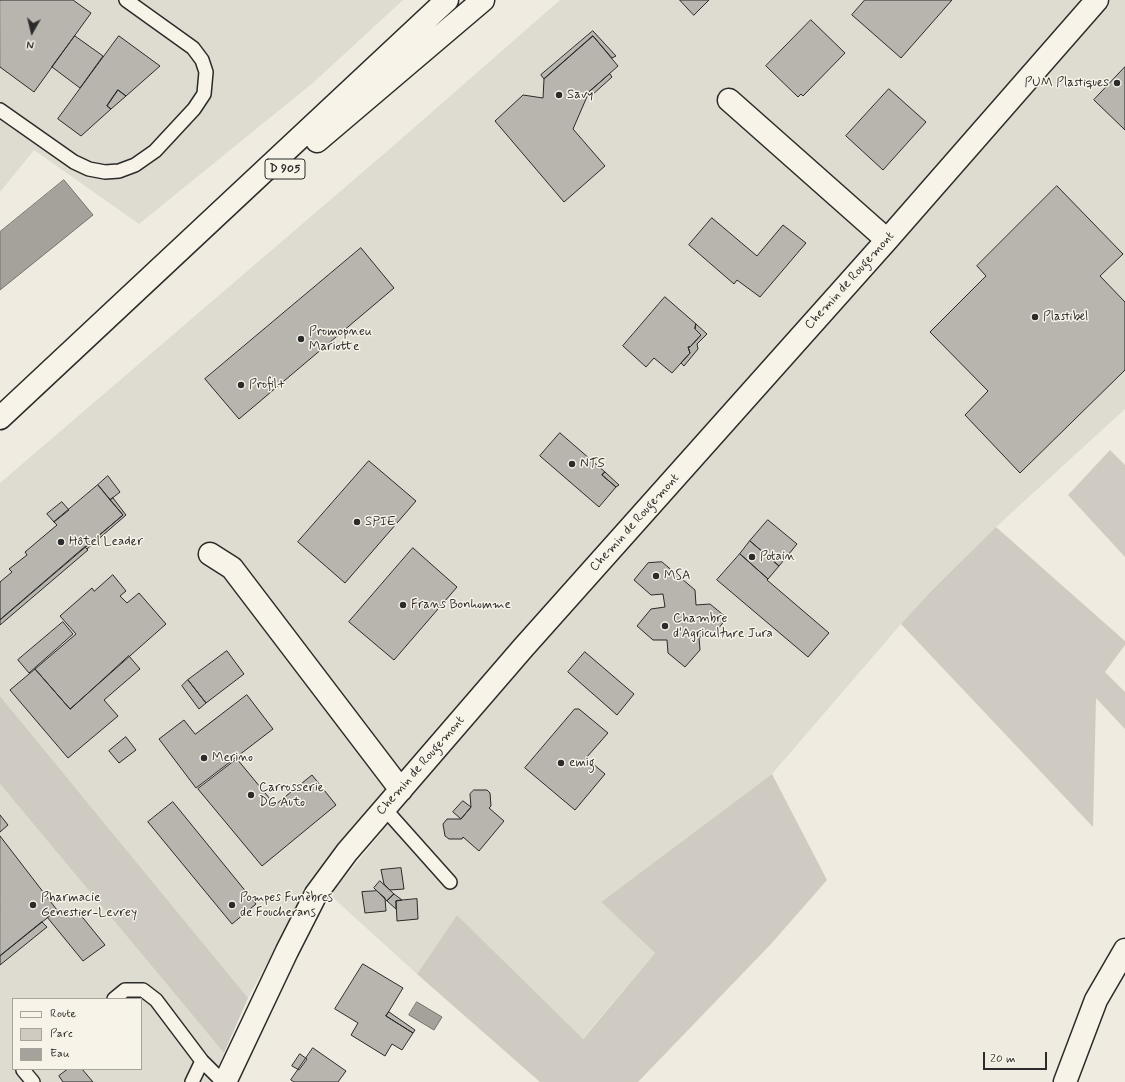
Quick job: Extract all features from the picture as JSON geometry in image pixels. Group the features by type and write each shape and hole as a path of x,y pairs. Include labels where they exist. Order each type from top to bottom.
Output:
{"street":[{"path":"86,338 447,0"},
{"name":"D 905","path":"0,418 86,338 483,0"},
{"name":"Chemin de Rougemont","path":"225,1082 287,951 316,894 347,852 538,632 887,240 1097,0"},
{"path":"729,100 887,240"},
{"path":"210,554 232,568 401,790"},
{"path":"1065,1082 1096,1000 1125,950"}],"lane":[{"path":"0,110 74,162 89,169 105,172 119,171 135,165 155,151 194,110 204,94 206,72 202,60 193,48 126,0"},
{"path":"384,808 450,882"},
{"path":"115,998 125,990 143,990 156,1000 202,1061 221,1082"},
{"path":"192,1082 202,1061"},
{"path":"23,1070 33,1082"}],"shaded area":[{"path":"0,0 403,0 314,82 139,224 34,150 0,192"},
{"path":"560,0 1125,0 1125,409 996,527 932,590 772,774 601,902 655,953 582,1039 457,915 417,974 330,895 382,832 364,814 310,884 248,998 0,696 0,483 392,147"},
{"path":"0,784 224,1053 212,1082 0,1082"}],"green space":[{"path":"1110,450 1125,465 1125,557 1068,495"},
{"path":"996,527 1125,641 1125,645 1105,672 1125,692 1125,729 1096,698 1093,827 901,624 932,590"},
{"path":"0,696 248,998 224,1053 0,784"},
{"path":"772,774 827,880 771,944 638,1082 540,1082 417,974 457,915 583,1039 655,953 601,902"}],"water":[{"path":"64,180 93,215 0,290 0,232"},
{"path":"417,1002 442,1017 434,1030 409,1015"}],"building":[{"path":"0,0 73,0 91,13 34,92 0,67"},
{"path":"680,0 709,0 694,15"},
{"path":"865,0 952,0 901,58 852,15"},
{"path":"811,20 845,53 803,96 801,94 798,97 766,66"},
{"path":"593,31 616,56 612,58 593,36 544,79 541,75"},
{"path":"75,36 103,56 80,88 52,67"},
{"path":"119,36 160,66 126,96 118,90 107,106 111,109 81,136 58,119"},
{"path":"593,36 618,66 589,92 573,129 605,166 564,202 495,121 523,95 543,98 544,79"},
{"name":"PUM Plastiques","path":"1125,67 1125,130 1094,100"},
{"path":"610,74 612,77 592,95 589,92"},
{"path":"889,89 926,122 883,170 846,136"},
{"path":"118,90 126,96 111,109 107,106"},
{"name":"Plastibel","path":"1057,186 1123,254 1100,276 1125,302 1125,370 1020,473 965,415 988,391 930,332 986,276 977,266"},
{"path":"712,218 757,256 783,225 806,243 760,297 737,280 734,284 689,245"},
{"path":"361,248 394,288 239,419 205,379"},
{"path":"665,297 696,324 695,329 701,335 690,347 688,347 690,353 672,373 654,358 646,367 623,346"},
{"path":"696,324 707,334 697,344 698,349 684,366 681,363 690,353 688,347 690,347 701,335 695,329"},
{"name":"NTS","path":"560,433 605,472 602,475 616,487 599,507 540,456"},
{"name":"SPIE","path":"369,461 416,501 345,583 298,542"},
{"path":"605,472 619,485 616,487 602,475"},
{"path":"108,476 120,492 110,500 98,485"},
{"path":"98,485 123,515 0,620 0,582 12,572 9,569 27,555 25,552 57,525 54,522"},
{"path":"113,498 126,515 87,549 85,547 123,515 110,500"},
{"path":"62,502 69,510 54,522 47,514"},
{"path":"768,520 797,544 779,566 750,541"},
{"path":"750,541 779,566 768,579 740,554"},
{"path":"85,547 88,550 0,625 0,620"},
{"name":"Frans Bonhomme","path":"413,548 457,587 394,660 349,622"},
{"path":"740,554 768,579 767,580 829,633 808,657 717,580"},
{"path":"662,562 695,590 696,605 710,604 727,618 712,636 699,637 700,650 685,667 668,653 667,640 653,640 637,626 651,609 665,607 663,594 651,595 634,580 648,563"},
{"path":"113,575 126,591 120,596 127,603 139,593 166,624 70,709 35,669 76,634 60,616 92,588 94,591"},
{"path":"63,622 73,634 29,673 18,660"},
{"path":"227,651 244,674 206,703 188,680"},
{"path":"585,652 634,694 617,715 568,672"},
{"path":"129,656 140,669 104,700 118,716 68,758 10,690 35,669 70,709"},
{"path":"188,680 206,703 199,709 182,686"},
{"name":"Merino","path":"247,695 273,729 196,788 159,739 184,720 195,734"},
{"name":"emig","path":"575,709 579,709 608,733 586,758 605,774 575,810 525,768"},
{"path":"126,737 136,750 119,763 109,751"},
{"path":"237,759 275,805 312,775 336,805 262,866 198,789"},
{"path":"474,790 487,790 490,793 491,806 489,808 504,821 479,851 463,837 462,839 449,839 445,836 443,824 447,819 461,819 471,807 470,794"},
{"path":"463,801 471,807 461,819 453,812"},
{"path":"173,802 256,904 232,924 148,822"},
{"path":"0,815 8,825 0,832"},
{"path":"0,836 57,910 0,956"},
{"path":"401,868 404,889 390,890 384,884 381,870"},
{"path":"380,881 394,894 387,901 374,888"},
{"path":"377,891 385,898 386,911 365,913 362,892"},
{"path":"394,894 402,900 396,901 396,909 387,901"},
{"path":"417,899 418,919 397,921 396,901"},
{"path":"57,910 79,913 105,945 83,961 47,917"},
{"path":"42,922 47,927 0,965 0,956"},
{"path":"363,964 403,988 386,1016 413,1033 402,1050 392,1044 385,1056 351,1035 358,1023 335,1009"},
{"path":"389,1012 415,1030 413,1033 386,1016"},
{"path":"313,1048 346,1071 338,1082 294,1082 291,1080"},
{"path":"300,1054 307,1059 299,1070 292,1066"},
{"path":"67,1070 83,1070 93,1082 63,1082 59,1076"}],"place":[{"name":"PUM Plastiques","path":"1117,83"},
{"name":"Savy","path":"559,95"},
{"name":"Plastibel","path":"1035,317"},
{"name":"Promopneu Mariotte","path":"301,339"},
{"name":"Profil+","path":"241,385"},
{"name":"NTS","path":"572,464"},
{"name":"SPIE","path":"357,522"},
{"name":"Hôtel Leader","path":"61,542"},
{"name":"Potain","path":"752,557"},
{"name":"MSA","path":"656,576"},
{"name":"Frans Bonhomme","path":"403,605"},
{"name":"Chambre d'Agriculture Jura","path":"665,626"},
{"name":"Merino","path":"204,758"},
{"name":"emig","path":"561,763"},
{"name":"Carrosserie DG Auto","path":"251,795"},
{"name":"Pharmacie Genestier-Levrey","path":"33,905"},
{"name":"Pompes Funèbres de Foucherans","path":"232,905"}]}
